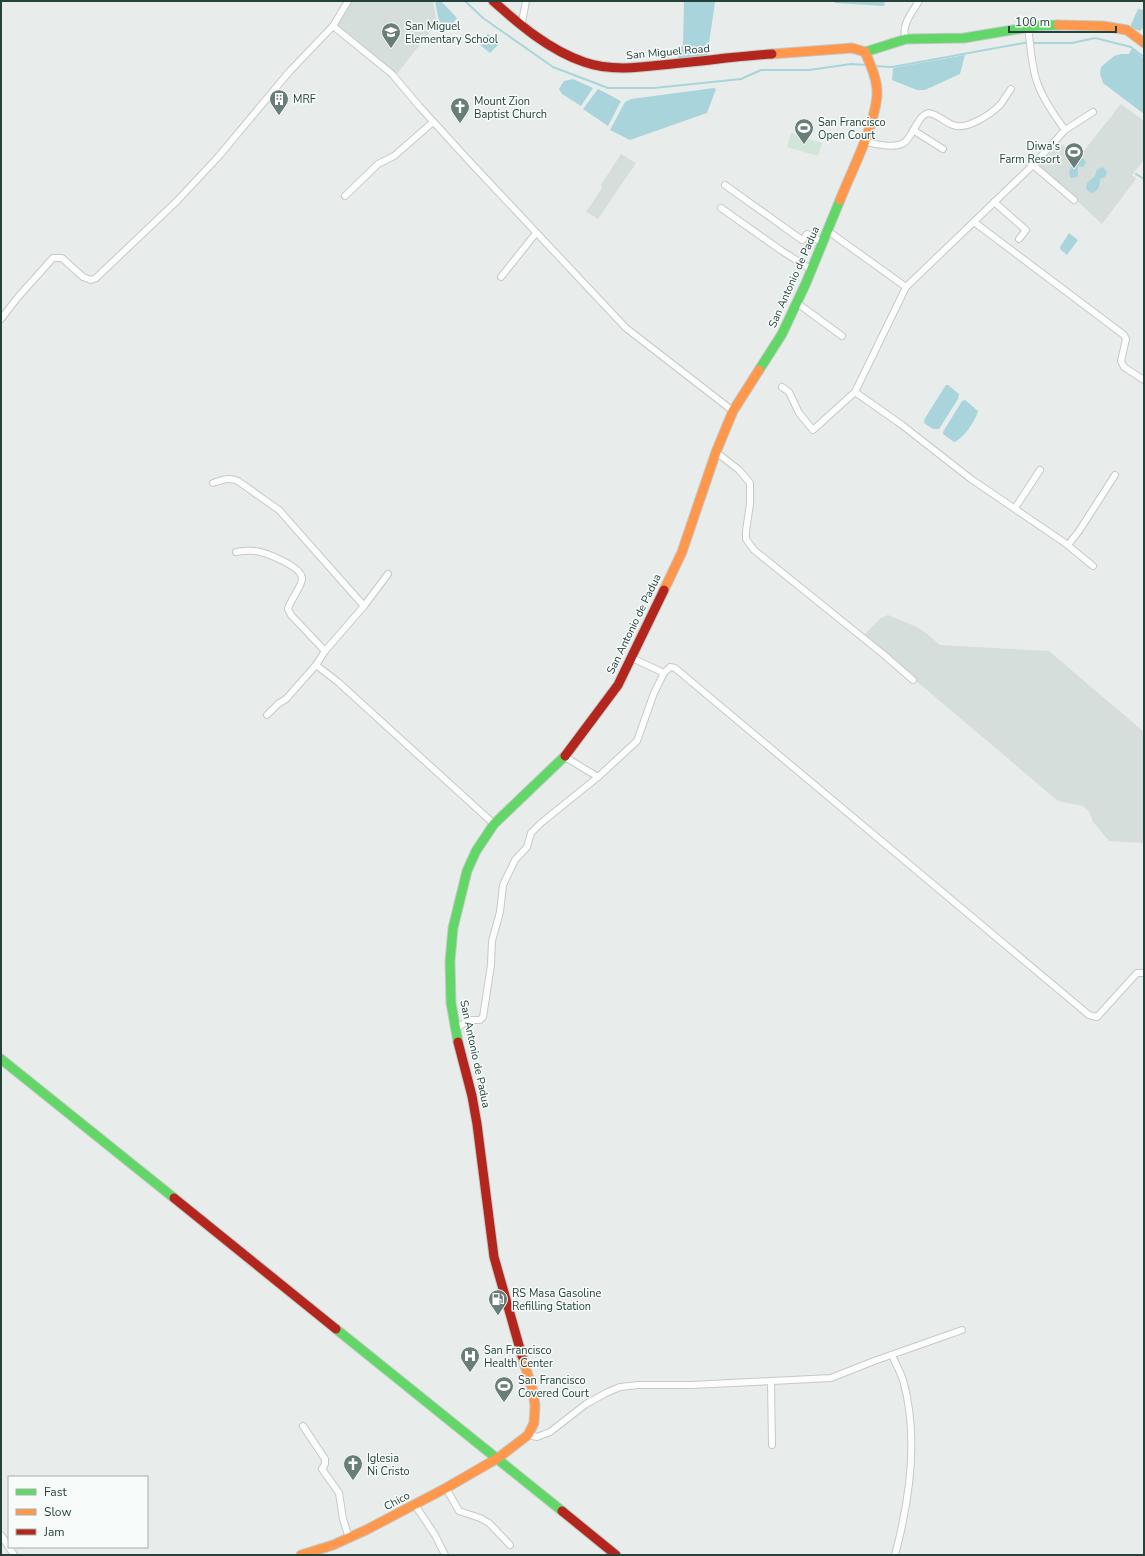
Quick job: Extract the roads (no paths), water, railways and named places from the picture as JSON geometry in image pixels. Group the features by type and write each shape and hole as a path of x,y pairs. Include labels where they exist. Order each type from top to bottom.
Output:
{"street":[{"path":"1,319 18,297 53,258 62,258 83,277 91,280 96,278 177,201 219,156 289,72 332,26 348,1"},
{"name":"San Miguel Road","path":"493,1 520,25 555,48 584,62 605,68 632,68 744,56 852,48 866,56"},
{"path":"522,22 526,1"},
{"path":"906,39 904,34 908,18 919,1"},
{"path":"866,56 906,39 964,38 1028,27 1069,24 1104,26 1127,30 1144,43"},
{"path":"332,26 392,74 433,122 626,328 733,411"},
{"path":"1028,27 1034,72 1038,85 1053,113 1065,130"},
{"name":"San Antonio de Padua","path":"528,1435 534,1423 535,1417 533,1390 513,1328 494,1257 477,1124 468,1076 455,1029 451,1003 450,961 453,928 467,871 476,851 494,824 565,757 618,685 632,658 682,552 716,452 733,411 782,334 797,303 812,270 871,123 878,95 874,74 866,56"},
{"path":"864,141 872,144 902,144 922,117 928,113 940,117 952,125 958,127 967,126 984,117 1000,105 1011,89"},
{"path":"782,387 789,392 799,413 813,430 855,392 906,287 1033,164 1065,130 1093,112"},
{"path":"345,196 378,164 394,156 433,122"},
{"path":"913,130 942,150"},
{"path":"1033,164 1074,200"},
{"path":"725,185 802,240 807,234 822,242"},
{"path":"994,202 1026,230 1019,239"},
{"path":"721,208 812,270"},
{"path":"974,222 1124,335 1126,339 1121,361 1124,367 1144,380"},
{"path":"828,231 906,287"},
{"path":"501,277 536,233"},
{"path":"797,303 842,336"},
{"path":"855,392 906,428 971,479 1068,545 1093,566"},
{"path":"716,452 739,470 750,484 750,504 746,539 754,550 913,680"},
{"path":"1015,508 1040,470"},
{"path":"1068,545 1079,531 1115,475"},
{"path":"213,483 225,478 232,478 279,510 364,606"},
{"path":"236,552 247,551 262,553 288,564 301,574 302,581 289,606 289,612 324,651"},
{"path":"267,716 278,704 286,699 316,664 324,651 364,606 388,574"},
{"path":"632,658 664,673"},
{"path":"316,664 338,682 494,824"},
{"path":"455,1029 469,1020 480,1020 483,1017 491,965 492,941 500,912 503,885 515,860 528,845 532,833 541,823 598,777 637,741 654,693 664,673 670,667 675,668 1089,1015 1097,1017 1137,973 1144,973"},
{"path":"565,757 598,777"},
{"path":"1,1059 282,1284 447,1419 498,1458 616,1555"},
{"path":"498,1458 528,1435 537,1437 550,1432 586,1404 606,1393 620,1388 638,1385 692,1385 831,1378 892,1354 962,1330"},
{"path":"892,1354 902,1378 910,1409 911,1457 907,1501 894,1555"},
{"path":"771,1381 772,1445"},
{"path":"303,1426 325,1459 325,1464 322,1469 338,1493 343,1519 349,1538"},
{"name":"Chico","path":"301,1555 349,1538 415,1505 498,1458"},
{"path":"446,1488 458,1511 489,1522 510,1545"},
{"path":"415,1505 435,1535 445,1555"},
{"path":"1,1536 8,1546"}],"water":[{"path":"435,1 441,1 457,18 453,23 445,27 439,21"},
{"path":"684,1 715,2 707,57 678,60 679,47 683,46"},
{"path":"835,1 885,1 884,6 835,3"},
{"path":"1138,9 1144,10 1144,27 1140,31 1130,27"},
{"path":"488,34 499,44 490,53 479,44"},
{"path":"1132,48 1144,59 1144,114 1103,83 1100,74 1101,67 1114,56 1129,54"},
{"path":"965,55 960,74 925,90 917,90 892,80 893,68"},
{"path":"573,79 593,88 581,106 562,94 559,89 564,81"},
{"path":"714,88 716,89 707,113 630,140 610,130 625,102 631,99"},
{"path":"598,89 621,101 608,126 583,109"},
{"name":"Diwa's Farm Resort","path":"1079,158 1084,159 1086,163 1083,167 1078,166 1077,177 1071,178 1069,173 1070,170"},
{"path":"1102,167 1107,172 1106,175 1100,179 1097,190 1091,193 1086,189 1087,183 1095,176 1097,170"},
{"path":"1069,233 1078,240 1067,255 1061,250 1060,247"},
{"path":"946,385 959,394 958,399 939,429 933,429 924,423 925,418"},
{"path":"965,400 978,411 975,419 968,429 961,438 954,442 943,434 943,432 962,401"}],"waterway":[{"path":"465,1 483,18 553,67 608,88 654,88 741,79 761,70 809,70 851,64 867,65"},
{"path":"873,66 892,67 1024,43 1072,43 1095,38 1131,47 1144,57"},
{"path":"1136,174 1144,179"}],"place":[{"name":"San Miguel Elementary School","path":"391,49"},
{"name":"MRF","path":"279,116"},
{"name":"Mount Zion Baptist Church","path":"460,124"},
{"name":"San Francisco Open Court","path":"804,145"},
{"name":"Diwa's Farm Resort","path":"1074,169"},
{"name":"RS Masa Gasoline Refilling Station","path":"498,1316"},
{"name":"San Francisco Health Center","path":"470,1373"},
{"name":"San Francisco Covered Court","path":"504,1403"},
{"name":"Iglesia Ni Cristo","path":"353,1481"}]}
